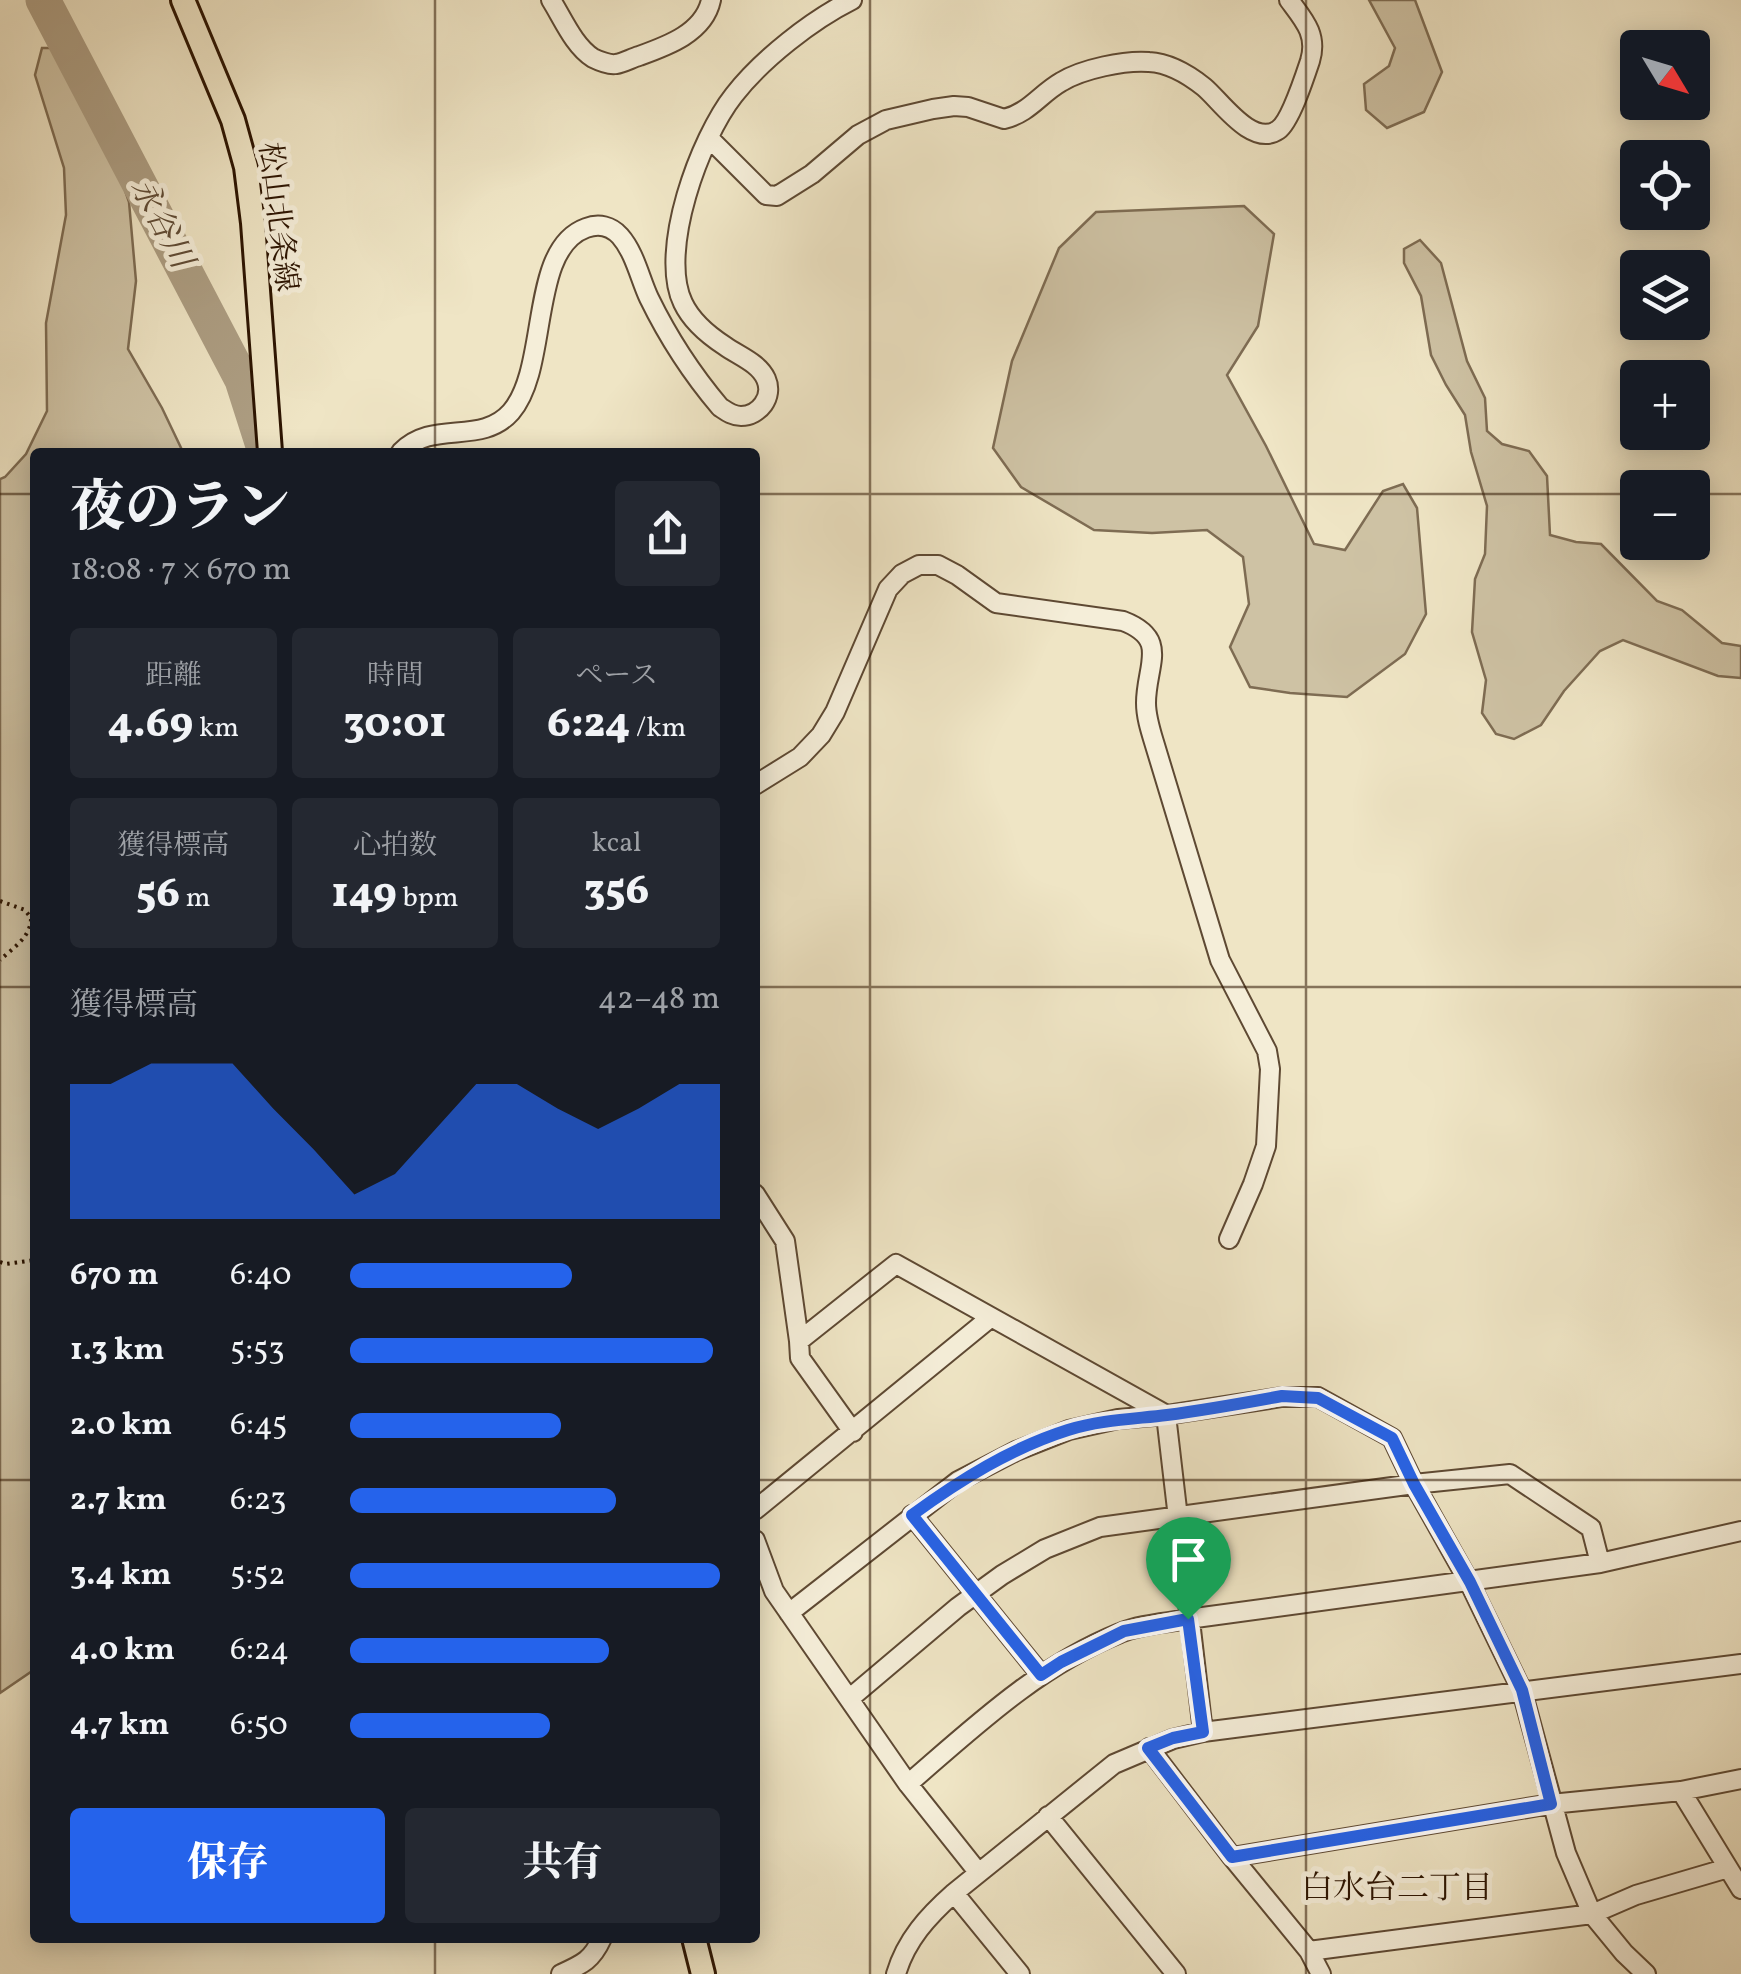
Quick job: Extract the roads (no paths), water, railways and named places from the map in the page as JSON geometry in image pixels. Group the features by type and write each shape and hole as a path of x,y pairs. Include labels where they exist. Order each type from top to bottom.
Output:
{"main road":[{"name":"松山北条線","path":"183,0 233,120 246,168 270,448"},
{"path":"695,1943 704,1974"}],"street":[{"path":"552,0 581,48 613,65 687,35 699,24 711,0"},
{"path":"405,448 435,433 492,426 515,408 528,379 558,250 568,238 596,225 619,234 670,336 720,407 744,416 765,404 769,392 758,368 691,318 676,283 680,224 688,193 724,108 751,76 816,22 852,0"},
{"path":"709,138 766,195 778,196 812,174 858,135 886,120 954,106 1004,119 1029,109 1075,74 1150,62 1166,65 1195,80 1239,122 1267,134 1277,131 1286,121 1313,44 1312,33 1289,0"},
{"path":"760,783 800,757 821,735 835,712 888,589 902,574 919,565 938,565 958,574 996,603 1123,621 1137,626 1149,637 1153,650 1146,695 1148,722 1220,960 1266,1051 1270,1069 1266,1146 1229,1239"},
{"path":"760,1202 785,1240 800,1358 852,1432"},
{"path":"799,1341 896,1264 1166,1415"},
{"path":"760,1506 990,1318"},
{"path":"789,1613 958,1481 1016,1451 1069,1430 1118,1419 1282,1396 1318,1398 1392,1438 1470,1582 1522,1690 1566,1853 1592,1914 1646,1974"},
{"path":"1166,1415 1203,1732"},
{"path":"849,1699 976,1594 1045,1548 1100,1527 1510,1474 1591,1528 1600,1563"},
{"path":"912,1515 1041,1675"},
{"path":"908,1784 1000,1704 1061,1662 1124,1631 1600,1563 1741,1531"},
{"path":"760,1553 774,1591 789,1613 908,1784 978,1872"},
{"path":"896,1974 905,1948 930,1914 978,1872 1114,1764 1173,1738 1741,1664"},
{"path":"1148,1748 1309,1951 1320,1974"},
{"path":"1232,1857 1551,1804 1681,1791 1741,1779"},
{"path":"1681,1791 1741,1889"},
{"path":"1048,1816 1176,1974"},
{"path":"1309,1951 1592,1914 1636,1895 1728,1868"},
{"path":"954,1893 1020,1974"},
{"path":"561,1974 582,1965 595,1954 600,1943"}],"waterway":[{"name":"永谷川","path":"43,0 242,380 264,448"}],"district":[{"name":"白水台二丁目","path":"1397,1890"}]}
